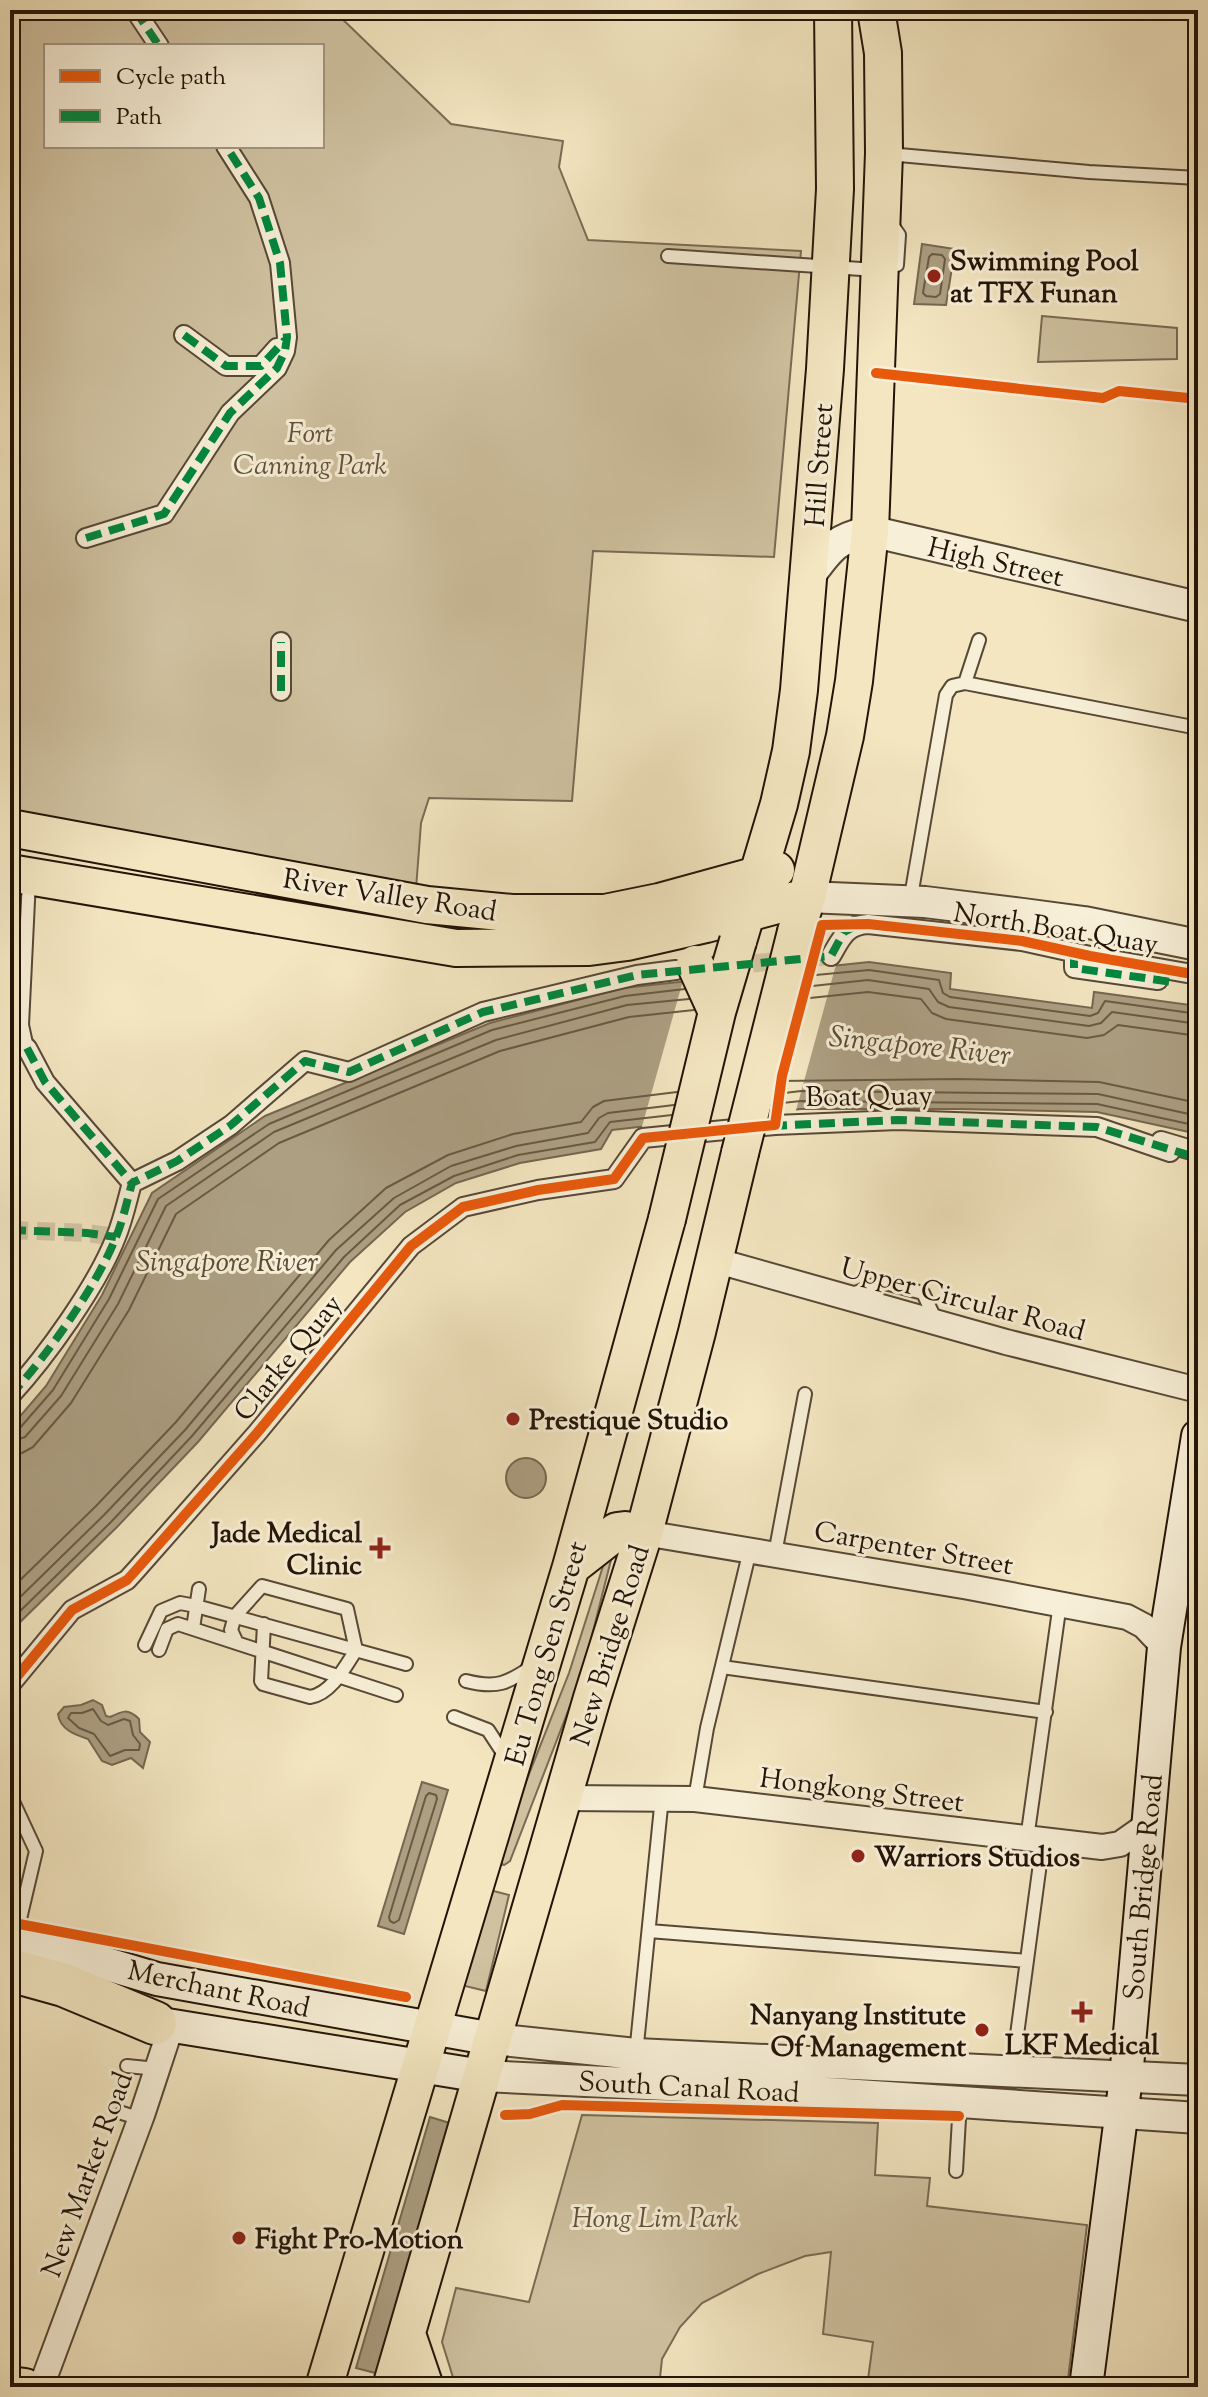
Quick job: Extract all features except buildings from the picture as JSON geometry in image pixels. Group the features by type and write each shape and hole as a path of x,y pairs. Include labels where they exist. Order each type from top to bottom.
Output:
{"highway":[{"path":"12,1947 64,1985 163,2025"}],"main road":[{"name":"Hill Street","path":"743,927 791,751 810,575 835,189 833,10"},
{"name":"Hill Street","path":"807,897 847,722 870,531 887,285 882,210 883,53 876,10"},
{"name":"River Valley Road","path":"10,828 427,905 512,913 605,913 659,902 816,858"},
{"name":"River Valley Road","path":"20,875 456,948 589,947 669,933 743,927 807,897"},
{"name":"New Bridge Road","path":"391,2387 644,1533 807,897"},
{"name":"Eu Tong Sen Street","path":"324,2387 571,1567 667,1219 717,1012 743,927"},
{"path":"669,933 685,967 717,1012"},
{"name":"South Bridge Road","path":"1086,2387 1126,2078 1164,1647 1192,1496 1198,1436"},
{"path":"571,1567 617,1531 644,1533"},
{"path":"485,1855 490,1871 502,1880 514,1880 529,1874 545,1861"},
{"name":"Merchant Road","path":"12,1947 234,1995 493,2039"},
{"name":"Merchant Road","path":"163,2025 420,2064"},
{"name":"South Canal Road","path":"420,2064 482,2076"},
{"path":"407,2334 425,2387"},
{"path":"10,2385 25,2387"}],"street":[{"path":"135,10 158,44"},
{"path":"86,538 164,514 230,413 277,368 285,351 287,337 280,263 259,198 227,148"},
{"path":"184,335 226,366 261,366 287,337"},
{"path":"810,575 832,546 846,537 870,531"},
{"name":"High Street","path":"870,531 1198,607"},
{"path":"281,642 281,691"},
{"name":"North Boat Quay","path":"807,897 910,902 1084,922 1198,945"},
{"name":"North Boat Quay","path":"831,956 844,932 868,924 1022,941 1198,975"},
{"name":"North Boat Quay","path":"1074,952 1074,968 1198,986"},
{"path":"10,1396 30,1375 90,1287 116,1237 132,1183 177,1161 231,1125 305,1061 349,1072 483,1012 637,975 685,967"},
{"path":"27,1048 45,1082 132,1183"},
{"name":"Boat Quay","path":"643,1138 775,1125 898,1120 1097,1127 1170,1152"},
{"name":"Boat Quay","path":"1097,1127 1099,1121 1198,1152"},
{"name":"Clarke Quay","path":"10,1685 72,1610 127,1580 257,1433 411,1246 463,1207 538,1190 614,1179 643,1138"},
{"name":"Upper Circular Road","path":"714,1260 937,1323 1198,1390"},
{"name":"Carpenter Street","path":"644,1533 1127,1617 1144,1626 1164,1647"},
{"name":"Hongkong Street","path":"563,1798 695,1799 1102,1847 1120,1844 1147,1825"},
{"name":"Merchant Road","path":"10,1990 163,2025"},
{"name":"New Market Road","path":"41,2387 131,2116 157,2069 163,2025"},
{"path":"493,2039 636,2054 1198,2080"},
{"name":"South Canal Road","path":"482,2076 960,2101 1198,2118"}],"lane":[{"path":"884,153 1089,172 1198,178"},
{"path":"668,256 830,268 887,285"},
{"path":"965,683 979,640"},
{"path":"910,902 946,695 952,686 965,683 1198,728"},
{"path":"20,875 22,1025 27,1048"},
{"path":"775,1554 805,1394"},
{"path":"695,1799 707,1728 750,1550"},
{"path":"237,1643 231,1630 235,1616 262,1586 347,1609 356,1650 323,1693 310,1697 263,1684 259,1677 264,1624"},
{"path":"193,1628 199,1589"},
{"path":"145,1645 161,1611 180,1603 406,1664"},
{"path":"1012,2072 1027,1961 1046,1712 1060,1603"},
{"path":"159,1650 167,1629 178,1624 396,1695"},
{"path":"466,1681 498,1685 509,1682 543,1660"},
{"path":"722,1667 1046,1712"},
{"path":"454,1717 488,1730 500,1745 511,1770"},
{"path":"10,1795 36,1851 12,1947"},
{"path":"636,2054 662,1797"},
{"path":"649,1931 1027,1961"},
{"path":"127,2066 157,2069"},
{"path":"956,2171 960,2101"}],"green space":[{"name":"Fort Canning Park","path":"10,10 333,10 451,124 563,141 559,167 588,240 801,251 774,557 593,551 572,801 429,798 421,823 416,889 10,813"},
{"path":"1042,316 1177,328 1177,359 1038,362"},
{"path":"605,1560 611,1560 582,1675 510,1861 504,1865 497,1862 497,1855 569,1673"},
{"path":"486,1889 509,1895 486,1991 461,1985"},
{"name":"Hong Lim Park","path":"582,2115 878,2123 875,2175 930,2178 927,2206 1087,2225 1067,2387 867,2387 873,2342 823,2334 831,2252 805,2256 758,2274 702,2303 680,2327 662,2359 659,2387 456,2387 442,2342 456,2288 529,2302"}],"water":[{"name":"Swimming Pool at TFX Funan","path":"922,244 955,249 946,305 914,304"},
{"name":"Singapore River","path":"869,962 951,973 950,989 1092,1008 1094,992 1198,1006 1198,1134 1097,1112 801,1109 612,1130 601,1149 520,1163 456,1183 405,1212 350,1262 198,1442 10,1632 10,1428 46,1386 102,1295 152,1193 265,1116 490,1023 623,988"},
{"path":"526,1458 540,1464 546,1478 540,1492 526,1498 512,1492 506,1478 512,1464"},
{"path":"93,1700 102,1705 106,1716 125,1712 139,1719 140,1732 150,1742 143,1768 131,1758 112,1765 102,1761 88,1739 69,1731 59,1720 58,1714 64,1707"},
{"path":"422,1782 448,1790 404,1934 378,1926"},
{"path":"430,2117 453,2124 379,2374 356,2368"}],"pier":[{"path":"837,961 795,1114 641,1130 684,977"}],"tunnel":[{"path":"726,966 831,956"},
{"path":"10,1230 116,1237"}],"marked path":[{"path":"135,10 158,44"},
{"path":"86,538 164,514 230,413 277,368 285,351 287,337 280,263 259,198 227,148"},
{"path":"184,335 226,366 261,366 285,340"},
{"path":"281,642 281,691"},
{"path":"10,1396 39,1362 84,1299 118,1231 132,1183 177,1161 231,1125 305,1061 349,1072 483,1012 637,975 831,956 844,932 856,926"},
{"path":"1074,952 1074,968 1173,982"},
{"path":"27,1048 45,1082 132,1183"},
{"path":"771,1126 898,1120 1097,1127 1198,1158"},
{"path":"10,1230 116,1237"}],"cycle path":[{"path":"876,373 1103,398 1119,391 1198,399"},
{"path":"10,1685 72,1610 127,1580 257,1433 411,1246 463,1207 538,1190 614,1179 643,1138 775,1125 782,1076 822,925 868,924 1022,941 1198,975"},
{"path":"19,1924 406,1997"},
{"path":"505,2115 530,2114 562,2105 959,2116"}],"place":[{"name":"Swimming Pool at TFX Funan","path":"934,276"},
{"name":"Prestique Studio","path":"513,1419"},
{"name":"Jade Medical Clinic","path":"380,1548"},
{"name":"Warriors Studios","path":"858,1856"},
{"name":"LKF Medical","path":"1082,2012"},
{"name":"Nanyang Institute Of Management","path":"982,2030"},
{"name":"Fight Pro-Motion","path":"239,2238"}]}
